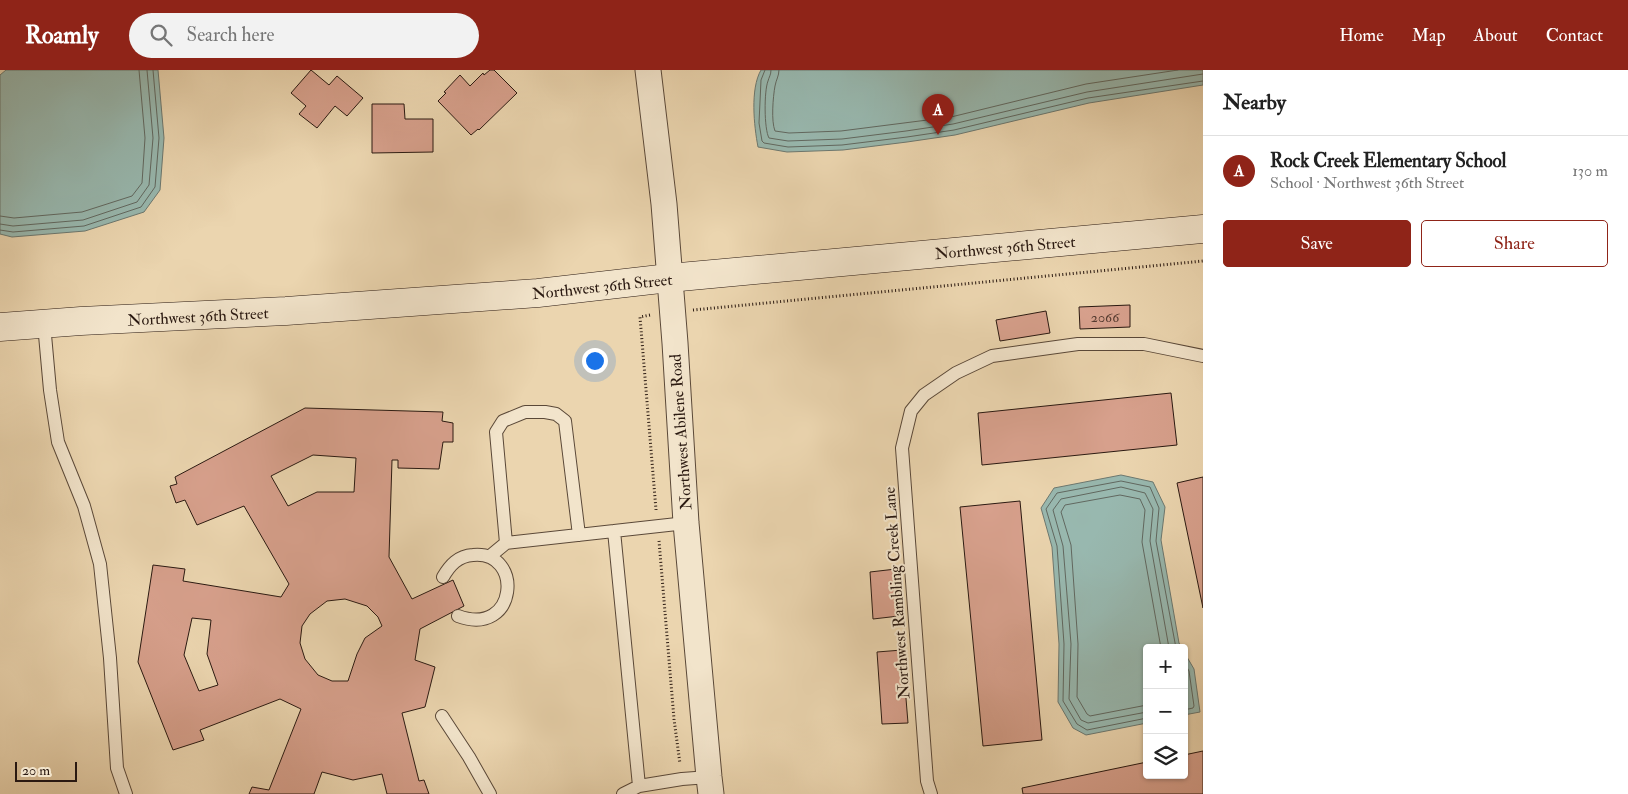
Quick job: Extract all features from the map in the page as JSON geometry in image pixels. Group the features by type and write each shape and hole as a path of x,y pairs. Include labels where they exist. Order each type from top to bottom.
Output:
{"main road":[{"name":"Northwest 36th Street","path":"0,327 286,311 538,293 669,278 1203,229"}],"street":[{"name":"Northwest Abilene Road","path":"648,70 664,204 686,523 710,786"}],"lane":[{"path":"44,324 50,390 58,442 84,506 100,564 110,658 117,768 126,794"},
{"name":"Northwest Rambling Creek Lane","path":"931,794 927,781 902,448 911,411 924,394 956,373 992,356 1078,344 1144,344 1203,356"},
{"path":"506,543 496,432 503,421 525,412 556,414 565,421 579,535"},
{"path":"489,557 506,543 686,523"},
{"path":"614,531 639,786"},
{"path":"444,577 449,567 457,560 462,557 478,554 489,557 498,563 508,582 508,592 498,611 489,617 479,620 468,620 458,616"},
{"path":"442,716 470,757 490,794"},
{"path":"624,794 639,786 682,779 710,786"}],"path":[{"path":"682,779 674,719 640,317 672,312 1203,262"}],"water":[{"path":"6,70 158,70 164,138 160,190 144,212 85,231 12,237 0,234 0,75"},
{"path":"761,70 1203,70 1203,85 1089,103 955,135 843,150 787,152 758,147 754,118 754,97 755,87"},
{"path":"1121,475 1153,482 1165,507 1161,540 1180,644 1143,644 1143,724 1086,735 1073,728 1058,702 1059,644 1052,547 1041,508 1054,488"},
{"path":"1188,659 1194,669 1200,712 1188,714"}],"building":[{"path":"311,70 329,85 337,76 363,98 347,116 335,106 317,128 299,114 306,106 291,93"},
{"path":"490,70 494,70 517,93 479,130 471,135 438,101 460,75 470,86 483,73 484,75"},
{"path":"372,104 404,104 405,119 433,119 433,152 372,153"},
{"path":"1130,305 1130,327 1080,329 1079,307"},
{"path":"1046,311 1050,333 1000,341 996,320"},
{"path":"1171,393 1177,445 982,465 978,413"},
{"path":"305,408 443,412 442,421 453,423 453,442 443,442 439,469 398,468 398,460 392,460 389,557 412,599 453,580 464,606 420,629 415,660 435,667 425,707 402,713 419,781 424,780 429,794 387,794 382,774 353,780 322,772 314,794 249,794 252,787 269,790 301,709 280,699 200,730 204,740 173,750 138,662 153,565 185,569 183,581 281,597 289,584 244,506 197,525 185,500 176,503 170,486 177,484 175,477","holes":["313,455 356,458 354,492 317,492 288,506 271,476","345,599 367,606 378,617 382,626 365,638 357,654 348,681 332,681 318,675 305,659 300,643 302,626 310,614 327,601","192,618 211,620 207,654 218,685 199,691 184,655"]},
{"path":"1203,477 1203,608 1177,483"},
{"path":"1020,501 1042,740 983,746 960,507"},
{"path":"896,569 899,616 873,619 870,572"},
{"path":"902,650 908,723 882,724 877,652"},
{"path":"1203,751 1203,794 1023,794 1022,788 1143,763 1143,779 1188,779 1188,754"}],"place":[{"name":"Rock Creek Elementary School","path":"938,135"}]}
